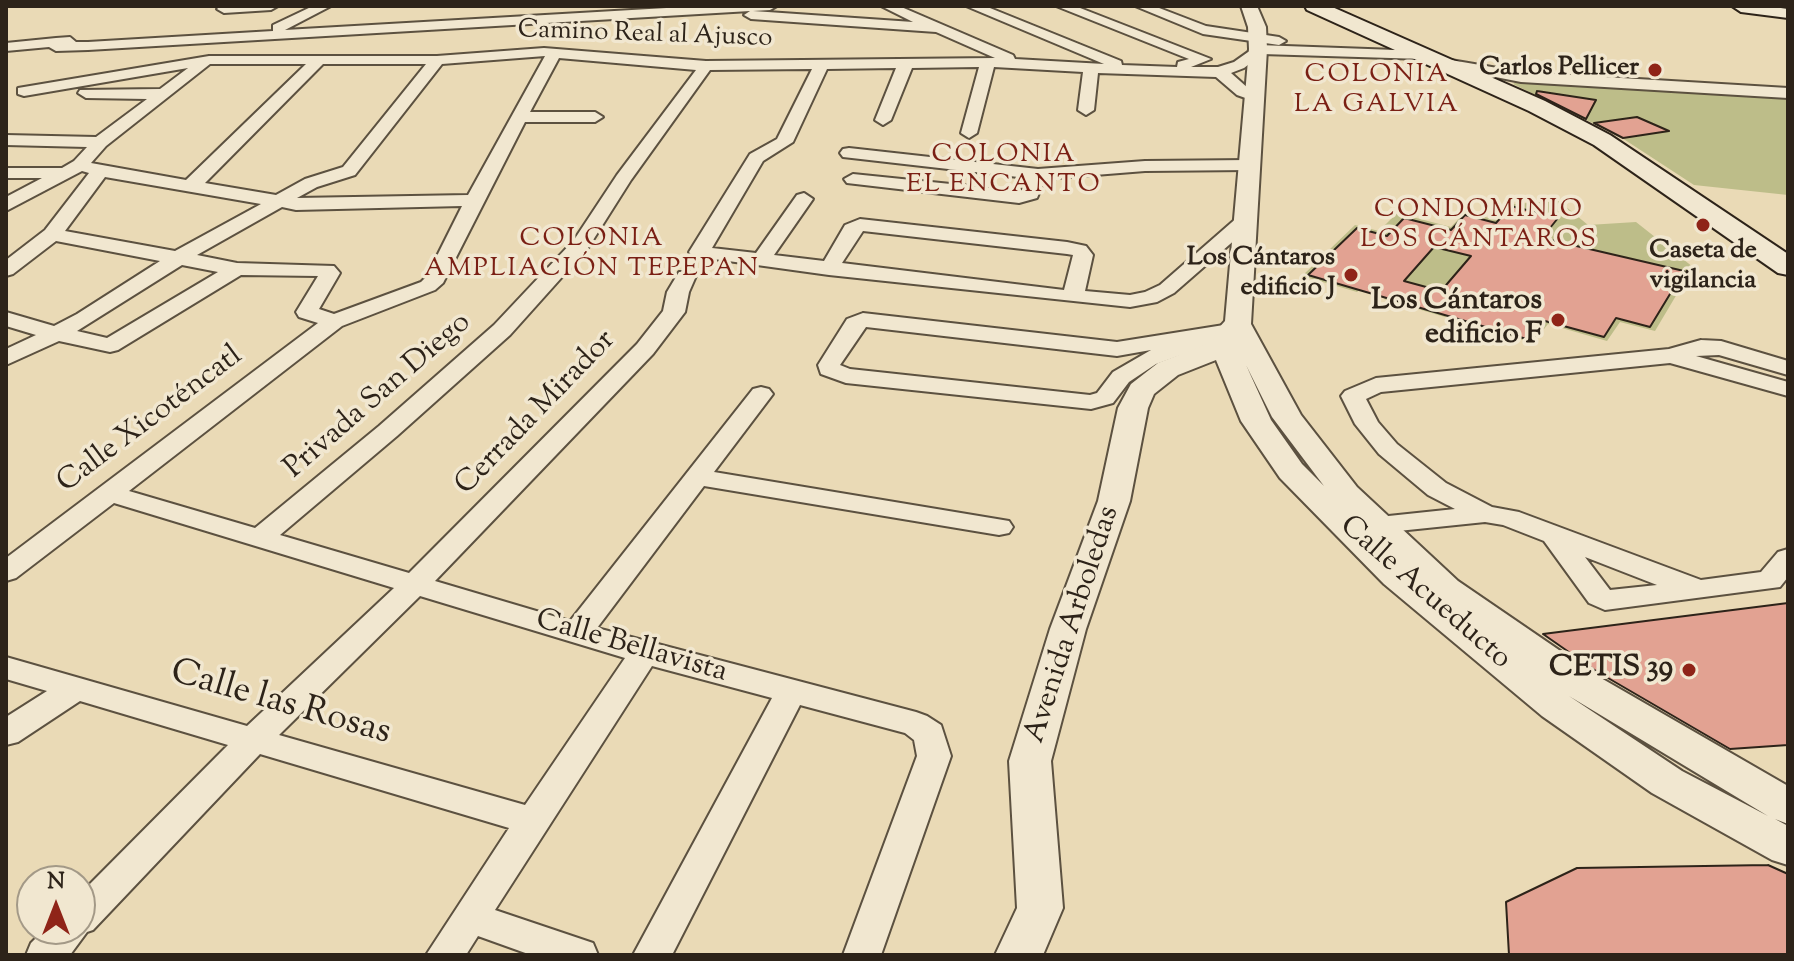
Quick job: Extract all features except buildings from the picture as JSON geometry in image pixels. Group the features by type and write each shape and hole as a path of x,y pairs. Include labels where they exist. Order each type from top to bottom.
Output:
{"main road":[{"path":"1314,6 1537,106 1602,140 1788,267"},
{"path":"1741,6 1788,12"}],"street":[{"path":"224,9 271,6"},
{"path":"6,205 80,165 100,142 209,60 324,6"},
{"path":"209,32 263,34 593,6"},
{"path":"6,47 56,42 56,47 88,46 288,23 330,26 770,6"},
{"path":"888,6 1018,63"},
{"path":"973,6 1114,62 1120,70"},
{"path":"1063,6 1204,59 1156,72"},
{"path":"1142,6 1203,30 1258,44 1423,55 1521,77 1788,93"},
{"name":"Calle Acueducto","path":"1249,6 1258,44 1246,220 1230,336 1236,380 1256,421 1291,471 1396,576 1556,706 1667,782 1788,847"},
{"path":"1034,30 1116,9"},
{"path":"701,10 939,28"},
{"path":"6,31 83,28"},
{"path":"892,41 961,38"},
{"path":"1254,96 1243,92 1220,72 1239,65 1258,44"},
{"name":"Camino Real al Ajusco","path":"24,91 209,60 437,60 554,53 706,66 988,62 1156,72 1220,72"},
{"name":"Calle Xicoténcatl","path":"6,572 334,321 428,286 436,279 474,200 554,53"},
{"path":"191,185 208,172 319,60"},
{"path":"6,358 85,319 181,256 311,183 349,171 437,60"},
{"path":"969,133 988,62"},
{"path":"883,120 905,65"},
{"name":"Privada San Diego","path":"259,538 388,431 502,330 581,244 623,179 706,66"},
{"path":"821,66 784,142 756,158 699,252 1107,301 1150,298 1185,275 1246,220"},
{"path":"1086,110 1091,68"},
{"path":"6,91 161,94"},
{"path":"520,117 595,117"},
{"path":"6,140 100,142"},
{"path":"849,153 1038,174 1145,166 1249,165"},
{"path":"80,165 277,202 334,205 474,200"},
{"path":"6,270 52,234 100,171"},
{"path":"6,173 62,173"},
{"path":"853,179 1019,197 1030,194 1038,174"},
{"path":"760,261 804,199"},
{"path":"829,269 852,229 860,225 1052,246 1079,250 1083,255 1073,297"},
{"path":"52,234 237,269 327,270 330,273 307,312 334,321"},
{"path":"6,319 103,345 118,343 237,269"},
{"name":"Cerrada Mirador","path":"96,902 255,738 414,585 645,349 674,312 678,292 686,276"},
{"path":"863,320 1117,349 1230,336 1148,359 1121,377 1105,398 1091,402 846,376 829,369 855,324 863,320"},
{"name":"Calle Acueducto","path":"1230,336 1346,494 1445,589 1580,684 1788,807"},
{"name":"Avenida Arboledas","path":"1019,955 1040,908 1030,761 1068,629 1114,501 1133,408 1141,390 1168,369 1230,336"},
{"path":"1485,514 1437,489 1397,457 1367,424 1353,396 1376,385 1671,356 1701,347 1721,348 1788,368"},
{"path":"1671,356 1788,389"},
{"path":"577,633 761,394"},
{"path":"697,477 999,527"},
{"name":"Calle Bellavista","path":"109,493 644,653 916,724 929,734 934,756 862,955"},
{"path":"1379,525 1485,514 1509,518 1699,590"},
{"path":"1554,535 1605,600 1770,580 1788,558"},
{"path":"445,955 644,653"},
{"name":"Calle las Rosas","path":"6,668 532,821"},
{"path":"6,733 76,688"},
{"path":"652,955 790,693"},
{"path":"469,917 579,955"}],"green space":[{"path":"1525,76 1788,92 1788,195 1694,185 1619,136 1513,84"},
{"path":"1559,201 1588,225 1636,222 1693,267 1655,331 1620,322 1607,341 1548,324 1533,343 1469,324 1472,320 1450,313 1445,317 1384,299 1389,294 1363,286 1357,292 1302,276 1355,225 1379,231 1397,213 1451,227 1465,212 1497,220 1513,204"}],"tram line":[{"path":"1774,6 1788,8"}],"place":[{"name":"Carlos Pellicer","path":"1655,70"},
{"name":"Caseta de vigilancia","path":"1703,225"},
{"name":"Los Cántaros edificio J","path":"1351,275"},
{"name":"Los Cántaros edificio F","path":"1558,320"},
{"name":"CETIS 39","path":"1689,670"}],"district":[{"name":"COLONIA LA GALVIA","path":"1377,92"},
{"name":"COLONIA EL ENCANTO","path":"1004,172"},
{"name":"CONDOMINIO LOS CÁNTAROS","path":"1479,227"},
{"name":"COLONIA AMPLIACIÓN TEPEPAN","path":"592,256"}]}
